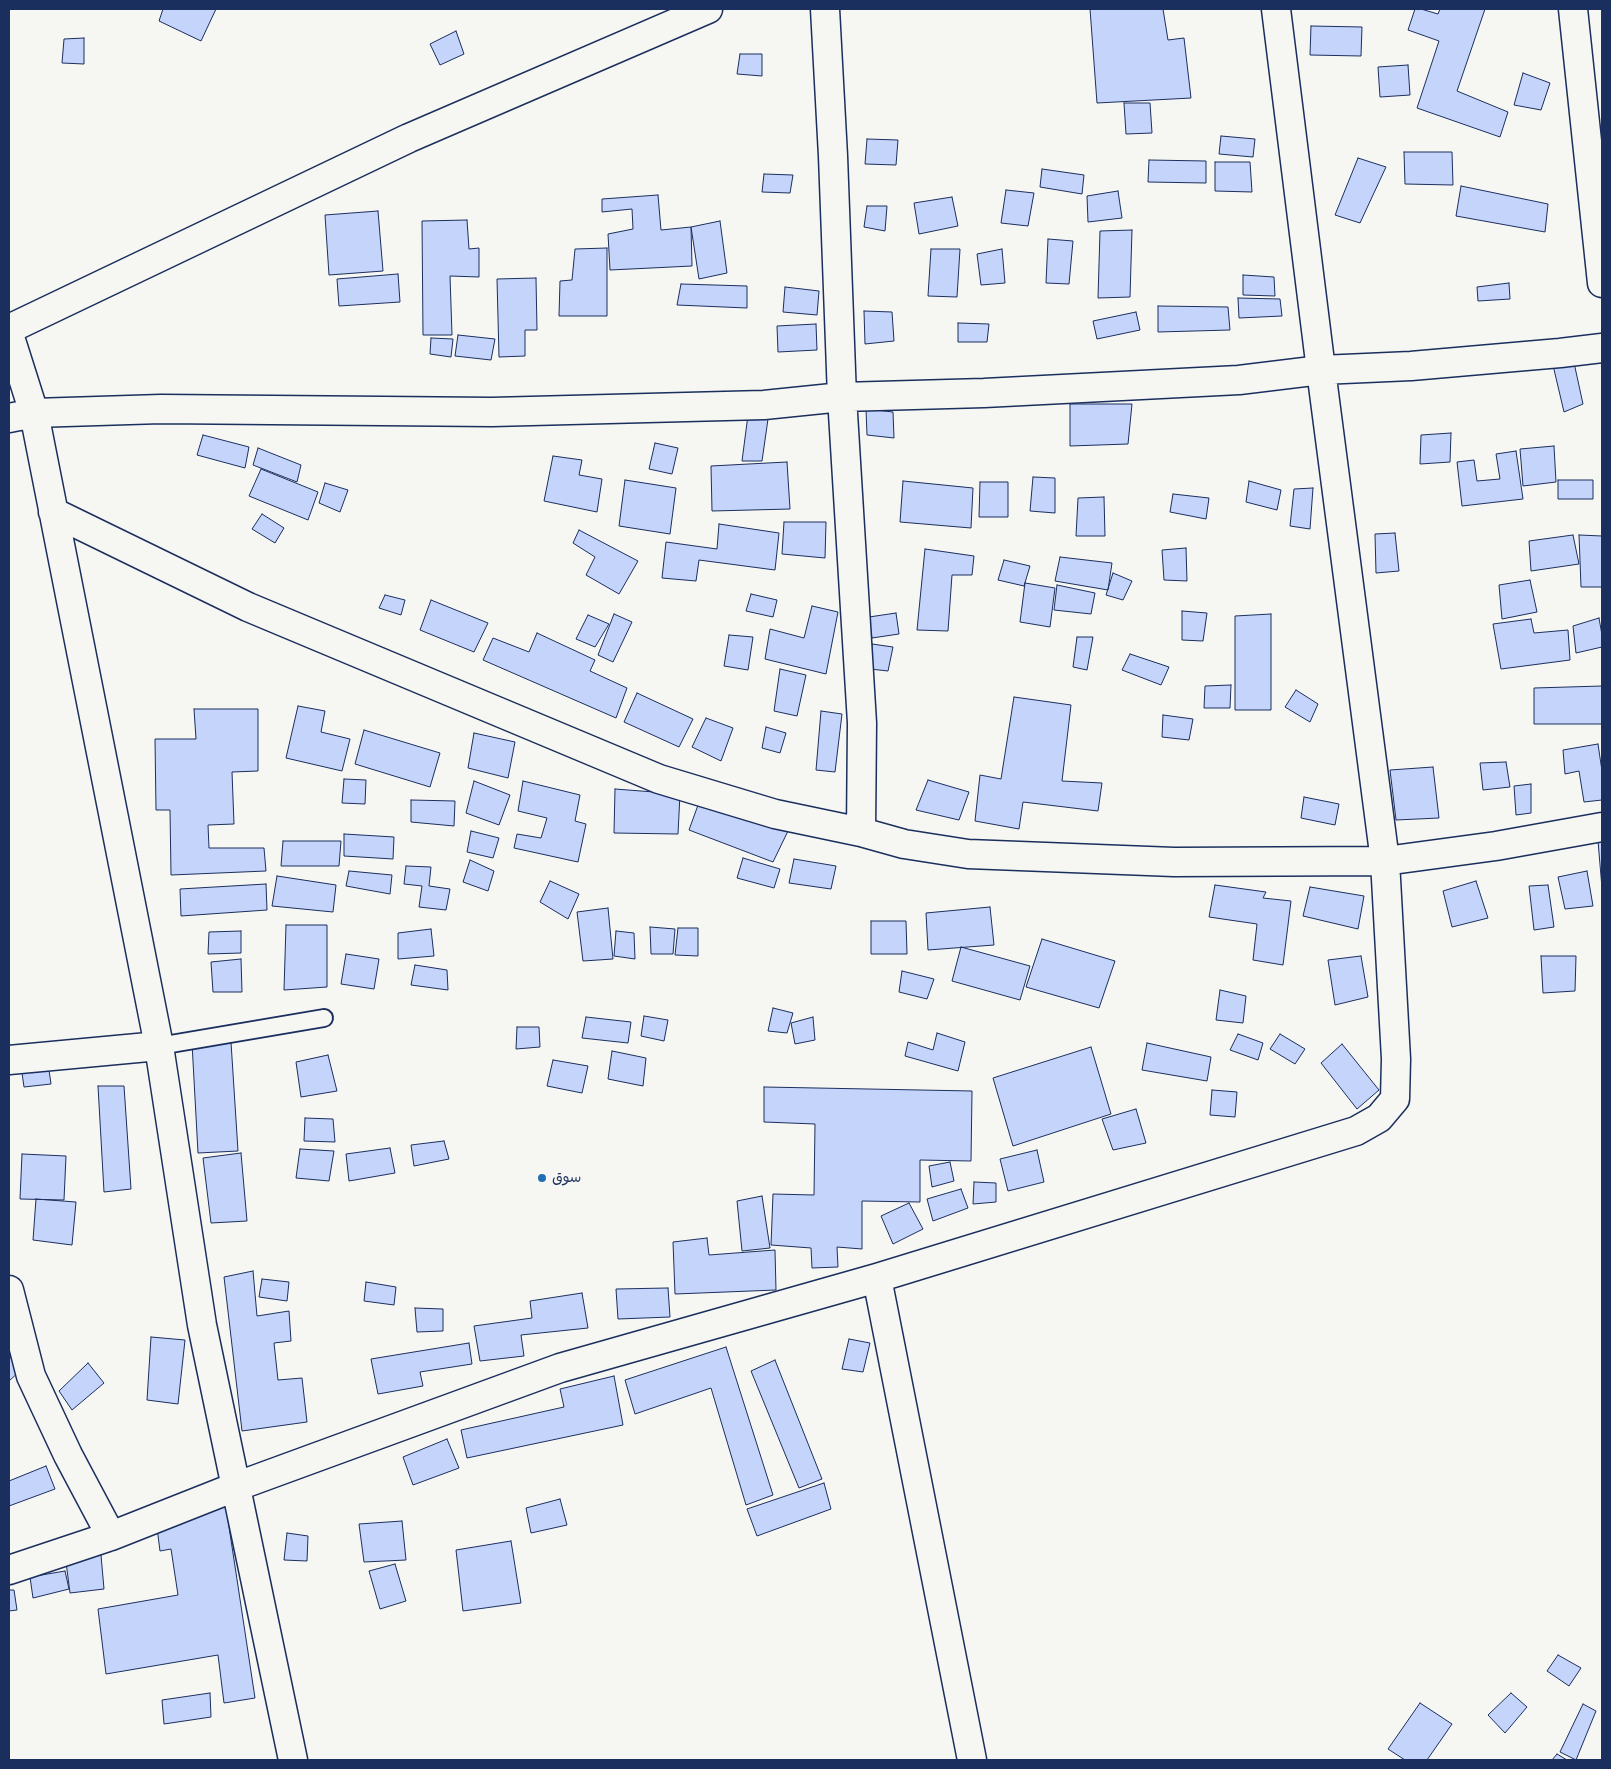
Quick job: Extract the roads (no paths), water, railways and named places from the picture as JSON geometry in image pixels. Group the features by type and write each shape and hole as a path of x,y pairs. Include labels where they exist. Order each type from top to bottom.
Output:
{"street":[{"path":"9,329 409,138 708,9"},
{"path":"825,9 833,156 842,398 862,723 861,832"},
{"path":"9,1570 111,1536 235,1487 560,1368 877,1278 1356,1131 1379,1118 1395,1099 1396,1060 1385,860 1320,370 1276,9"},
{"path":"1573,9 1602,283"},
{"path":"9,334 21,415 53,512 159,1046 202,1325 293,1760"},
{"path":"21,415 161,409 492,412 764,405 842,398 1238,380 1320,370 1411,366 1602,348"},
{"path":"53,512 248,606 659,779 775,814 861,832 904,844 968,854 1174,862 1385,860 1496,846 1602,827"},
{"path":"9,1060 159,1046"},
{"path":"877,1278 972,1760"},
{"path":"9,1290 31,1376 68,1455 111,1536"}],"lane":[{"path":"159,1046 324,1018"}],"place":[{"name":"سوق","path":"542,1178"}]}
